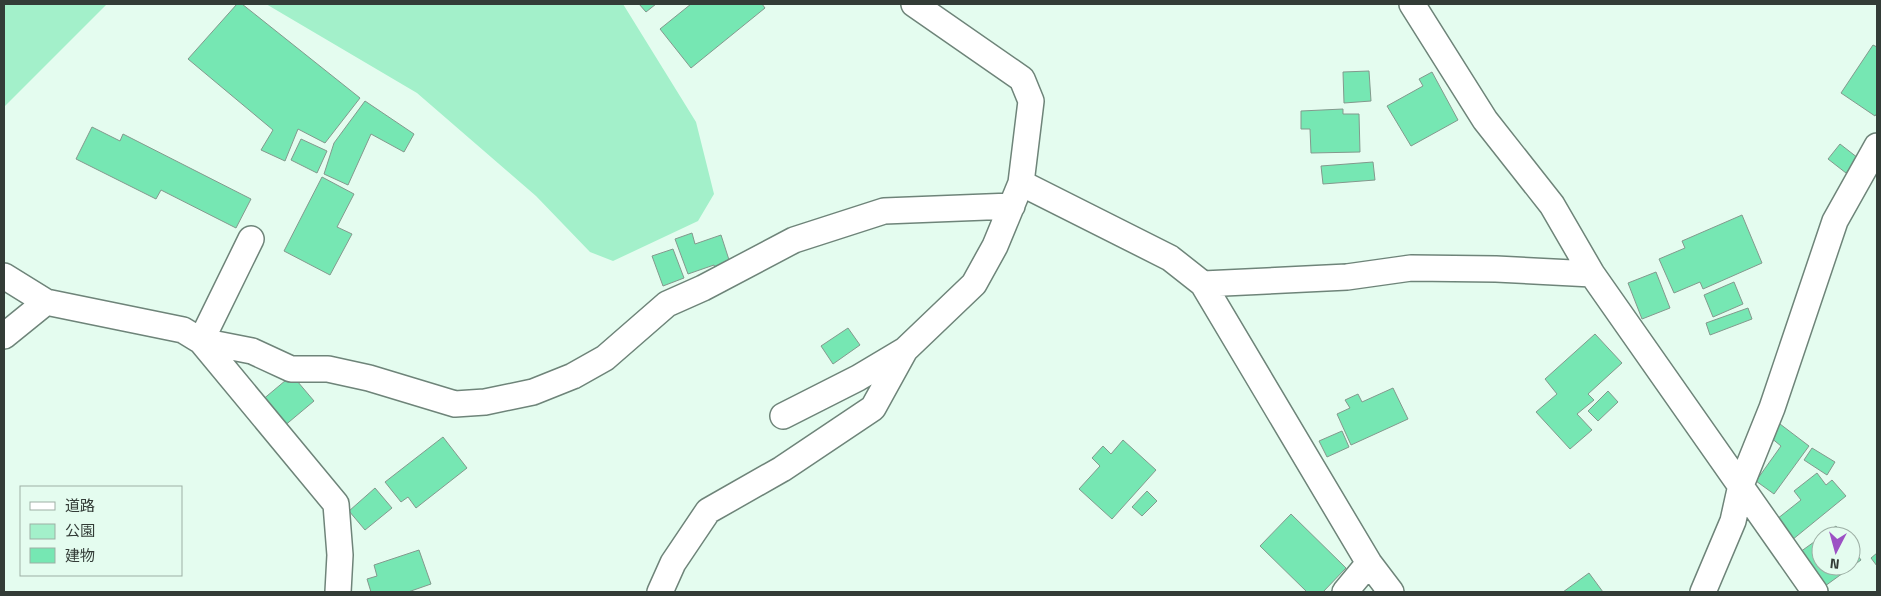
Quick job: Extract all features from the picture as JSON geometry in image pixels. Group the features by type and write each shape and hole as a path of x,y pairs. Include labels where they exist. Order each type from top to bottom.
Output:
{"street":[{"path":"783,416 858,378 905,350 974,284 995,246 1017,194 1031,101 1022,79 914,4"},
{"path":"1412,4 1485,120 1552,205 1592,274 1815,592"},
{"path":"1703,592 1733,521 1741,485 1772,408 1835,221 1877,146"},
{"path":"201,341 252,351 291,369 328,370 370,378 441,402 455,404 485,402 533,392 573,376 605,358 667,304 703,288 794,240 884,211 1017,194 1170,258 1203,284 1369,563 1391,592"},
{"path":"201,341 251,239"},
{"path":"1203,284 1347,277 1411,268 1496,269 1592,274"},
{"path":"4,276 46,302 183,330 201,341 336,504 340,556 338,592"},
{"path":"4,336 46,302"},
{"path":"660,592 673,563 708,511 782,469 873,408 905,350"},
{"path":"1345,592 1369,563"}],"green space":[{"path":"4,4 107,4 4,107"},
{"path":"266,4 623,4 696,122 714,194 698,221 613,261 590,252 536,196 417,93"}],"building":[{"path":"237,4 242,4 360,98 325,143 298,129 285,161 261,150 273,130 188,59"},
{"path":"639,4 656,4 646,12"},
{"path":"691,4 762,4 765,8 691,68 660,29"},
{"path":"1873,45 1877,47 1877,113 1875,116 1841,93"},
{"path":"1369,71 1371,101 1344,103 1343,72"},
{"path":"1432,72 1458,120 1411,146 1387,106 1423,86 1419,79"},
{"path":"365,101 414,134 404,152 371,134 348,185 324,174 334,143"},
{"path":"1343,109 1343,114 1359,114 1360,152 1311,153 1310,129 1301,129 1301,111"},
{"path":"92,127 120,141 123,134 251,199 236,228 161,190 156,199 76,159"},
{"path":"301,139 327,151 317,173 291,160"},
{"path":"1840,144 1858,158 1846,173 1828,159"},
{"path":"1373,162 1375,180 1323,184 1321,166"},
{"path":"322,177 354,194 337,227 352,234 330,275 284,251"},
{"path":"1742,215 1762,263 1703,289 1700,282 1674,293 1659,259 1685,248 1682,241"},
{"path":"692,233 695,244 721,235 731,266 716,271 714,265 688,274 675,239"},
{"path":"673,249 684,278 663,286 652,256"},
{"path":"1656,272 1670,308 1642,319 1628,283"},
{"path":"1734,282 1743,304 1713,317 1704,295"},
{"path":"1748,308 1752,319 1710,335 1706,323"},
{"path":"848,328 860,345 833,364 821,346"},
{"path":"1595,334 1622,363 1588,394 1594,400 1577,414 1592,430 1570,449 1536,412 1557,394 1545,379"},
{"path":"292,375 314,401 283,427 261,401"},
{"path":"1393,388 1408,419 1351,445 1337,414 1350,408 1345,400 1358,394 1362,402"},
{"path":"1608,391 1618,402 1598,421 1588,411"},
{"path":"1780,424 1809,446 1774,494 1756,481 1781,446 1770,437"},
{"path":"1342,431 1349,447 1327,457 1319,441"},
{"path":"443,437 467,468 416,508 408,497 401,502 385,482"},
{"path":"1123,440 1156,470 1112,519 1079,489 1100,466 1092,458 1103,446 1111,454"},
{"path":"1812,448 1835,462 1827,475 1804,460"},
{"path":"1817,473 1826,485 1832,480 1846,496 1792,540 1777,519 1801,500 1794,491"},
{"path":"375,488 392,508 365,530 349,511"},
{"path":"1147,491 1157,501 1142,516 1132,507"},
{"path":"1291,514 1346,568 1323,592 1307,592 1260,546"},
{"path":"1811,544 1811,567 1800,552"},
{"path":"419,550 431,584 408,592 371,592 367,579 377,576 374,565"},
{"path":"1877,553 1877,566 1871,558"},
{"path":"1589,573 1603,592 1563,592"},
{"path":"1818,576 1839,576 1825,586"}]}
